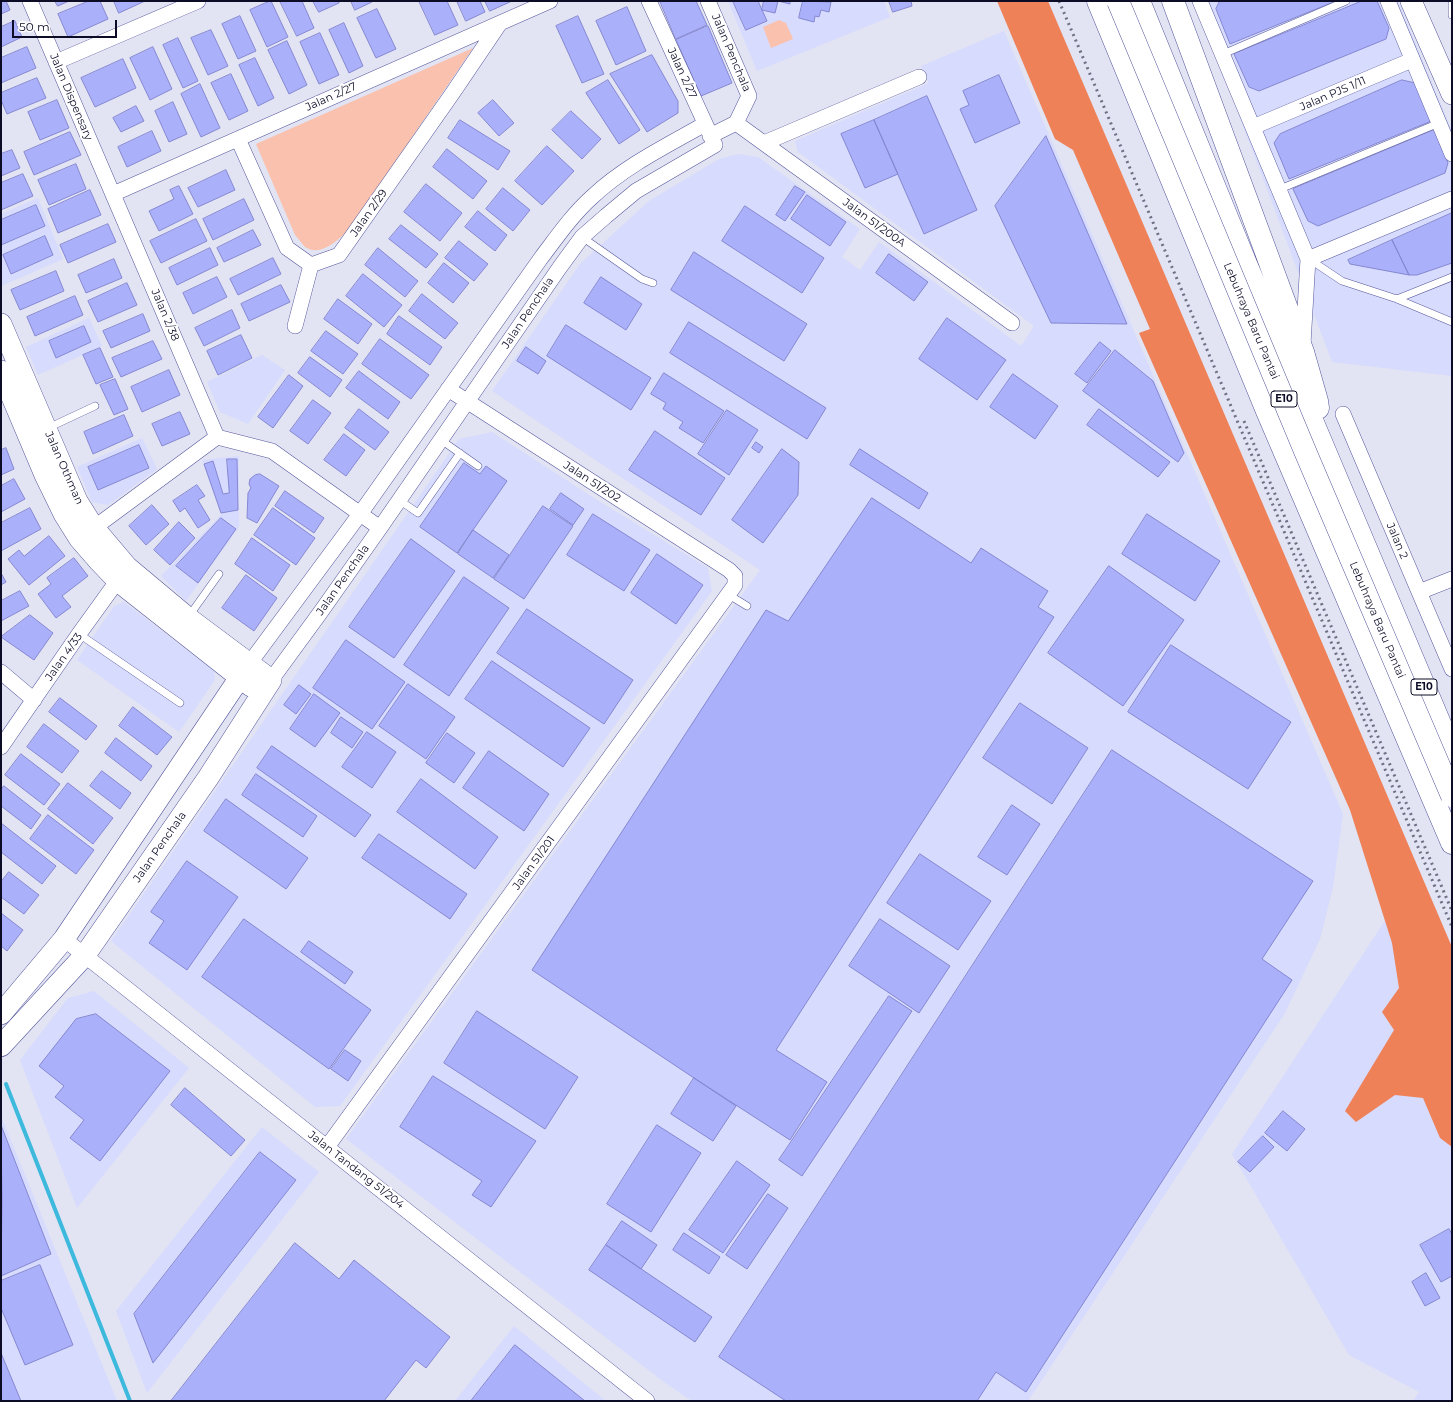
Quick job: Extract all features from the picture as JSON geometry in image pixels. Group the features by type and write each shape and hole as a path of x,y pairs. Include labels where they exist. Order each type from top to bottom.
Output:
{"highway":[{"path":"1098,1 1271,419 1452,843"},
{"path":"1114,40 1112,19 1119,1"},
{"name":"Lebuhraya Baru Pantai","path":"1119,1 1302,444 1452,796"},
{"name":"Lebuhraya Baru Pantai","path":"1139,1 1246,264 1452,752"},
{"path":"1173,1 1303,352 1317,401 1321,443"}],"main road":[{"path":"1411,1 1452,94"},
{"name":"Jalan Othman","path":"1,324 77,501 87,533 99,561 122,574 188,618 244,671"},
{"name":"Jalan Othman","path":"1,372 45,475 64,514 87,533"},
{"name":"Jalan Othman","path":"122,574 266,687"},
{"name":"Jalan Penchala","path":"1,1014 64,939 244,671"},
{"name":"Jalan Penchala","path":"1,1046 85,955 208,778 266,687"}],"street":[{"name":"Jalan Dispensary","path":"30,1 113,194"},
{"name":"Jalan 2/27","path":"113,194 500,23 527,8 550,1"},
{"name":"Jalan 2/27","path":"649,1 710,135"},
{"name":"Jalan Penchala","path":"244,671 360,514 541,258 567,224 592,197 624,170 736,123 749,96 708,1"},
{"path":"1200,1 1280,189 1308,259 1303,352"},
{"path":"1388,1 1452,154"},
{"path":"56,62 188,3"},
{"name":"Jalan 2/29","path":"311,265 339,255 500,23"},
{"name":"Jalan PJS 1/11","path":"1253,127 1412,60"},
{"path":"764,143 919,77"},
{"name":"Jalan 51/200A","path":"736,123 1012,323"},
{"name":"Jalan Penchala","path":"266,687 380,528 560,266 582,237 636,190 710,135"},
{"path":"238,139 287,248 311,265 295,326"},
{"name":"Jalan 2/38","path":"113,194 217,437"},
{"path":"1308,259 1452,199"},
{"name":"Jalan 51/202","path":"448,389 729,570 735,576"},
{"name":"Jalan 2","path":"1343,414 1452,669"},
{"path":"87,533 217,437 272,450 380,528"},
{"name":"Jalan 4/33","path":"1,748 122,574"},
{"name":"Jalan 51/201","path":"327,1147 729,595 735,585 735,576"},
{"path":"1419,592 1452,579"},
{"path":"1,672 34,700"},
{"name":"Jalan Tandang 51/204","path":"64,939 647,1401"}],"lane":[{"path":"1223,54 1346,1"},
{"path":"1452,3 1452,15"},
{"path":"1280,189 1439,123"},
{"path":"582,237 642,279 653,283"},
{"path":"1308,259 1342,281 1397,299 1452,322"},
{"path":"1397,299 1452,277"},
{"path":"46,429 95,406"},
{"path":"441,440 478,466"},
{"path":"399,500 418,513 460,453"},
{"path":"188,618 219,574"},
{"path":"729,595 747,606"},
{"path":"79,634 180,703"}],"shaded area":[{"path":"728,1 884,1 890,17 757,71"},
{"path":"997,1 1048,1 1452,947 1452,1147 1440,1138 1423,1098 1395,1095 1356,1122 1345,1111 1394,1030 1382,1012 1399,988 1392,943 1350,810 1139,333 1150,329 1073,150 1055,139"},
{"path":"1196,1 1398,1 1452,131 1452,376 1332,362"},
{"path":"779,20 786,23 793,39 771,48 763,27"},
{"path":"1004,31 1343,814 1333,887 1320,939 1285,1013 1028,1401 692,1401 664,1382 346,1139 760,570 492,391 580,264 649,201 719,159 738,154 758,157 860,229 842,257 860,270 879,242 1021,346 1034,326 798,152 795,141 929,83 921,66"},
{"path":"473,48 347,232 328,247 311,250 305,247 295,235 256,144"},
{"path":"38,198 63,259 1,286 1,214"},
{"path":"89,318 102,346 38,375 26,347"},
{"path":"262,355 285,370 248,424 220,412 207,382"},
{"path":"492,432 594,498 708,568 712,591 340,1106 315,1107 111,941 459,439"},
{"path":"142,438 157,469 108,505 92,502 77,467"},
{"path":"239,456 239,527 186,601 161,576 221,515 202,460"},
{"path":"124,602 214,671 215,680 179,732 77,660 114,606"},
{"path":"1388,916 1452,1069 1452,1401 1413,1401 1419,1392 1349,1355 1232,1154"},
{"path":"94,991 189,1068 77,1208 20,1060 68,998"},
{"path":"1,1116 117,1401 1,1401"},
{"path":"262,1127 319,1172 147,1393 116,1311"},
{"path":"514,1326 606,1401 455,1401"}],"building":[{"path":"1,1 6,1 10,10 1,14"},
{"path":"55,1 69,1 58,6"},
{"path":"89,1 100,1 108,19 68,37 58,14"},
{"path":"114,1 145,1 119,13"},
{"path":"270,1 288,37 267,47 250,10"},
{"path":"280,1 302,1 314,28 297,36"},
{"path":"313,1 339,1 339,3 319,12"},
{"path":"351,1 372,1 372,2 355,10"},
{"path":"419,1 447,1 458,25 435,35"},
{"path":"457,1 480,1 485,12 466,21"},
{"path":"485,1 512,1 490,11"},
{"path":"660,1 696,1 707,25 676,39"},
{"path":"733,1 758,1 767,21 746,30"},
{"path":"764,1 778,1 775,13 762,10"},
{"path":"778,1 790,1 790,4"},
{"path":"803,1 831,2 829,12 821,10 819,17 815,16 814,22 799,18"},
{"path":"889,1 911,1 912,6 893,12"},
{"path":"1220,1 1336,1 1230,44 1216,9"},
{"path":"1362,1 1377,1 1389,28 1386,39 1259,91 1249,87 1234,54"},
{"path":"627,7 646,51 616,65 596,21"},
{"path":"377,9 396,49 376,58 357,18"},
{"path":"240,16 256,51 238,59 222,24"},
{"path":"578,16 604,74 582,83 556,26"},
{"path":"15,21 22,37 1,47 1,27"},
{"path":"344,23 363,66 349,73 329,30"},
{"path":"708,26 732,83 701,96 676,40"},
{"path":"211,30 228,66 208,75 191,38"},
{"path":"320,33 339,75 319,84 300,42"},
{"path":"178,38 198,81 183,88 163,45"},
{"path":"287,41 307,85 289,94 268,50"},
{"path":"27,47 36,68 1,83 1,58"},
{"path":"153,47 172,89 150,100 130,58"},
{"path":"652,55 678,101 678,113 647,132 610,74"},
{"path":"255,58 274,98 258,106 239,65"},
{"path":"123,59 136,88 95,107 81,78"},
{"path":"231,74 248,111 229,120 211,83"},
{"path":"999,75 1020,123 975,143 960,109 969,105 963,91"},
{"path":"37,78 46,98 7,114 1,100 1,93"},
{"path":"608,80 640,130 619,144 586,93"},
{"path":"1402,80 1420,84 1434,120 1289,179 1274,143 1280,134"},
{"path":"200,84 220,128 201,137 181,94"},
{"path":"927,96 977,210 924,234 874,120"},
{"path":"57,100 69,128 40,140 28,112"},
{"path":"493,100 514,123 499,136 478,113"},
{"path":"173,102 187,134 169,142 155,111"},
{"path":"136,106 144,121 121,132 113,118"},
{"path":"571,111 601,139 582,159 552,130"},
{"path":"460,120 510,151 498,170 448,138"},
{"path":"874,120 898,174 865,188 841,134"},
{"path":"1434,130 1448,163 1445,173 1318,226 1308,221 1293,189"},
{"path":"152,131 161,151 127,167 118,147"},
{"path":"70,132 81,155 34,175 24,152"},
{"path":"1046,136 1127,324 1051,323 995,206"},
{"path":"547,146 574,171 542,205 515,181"},
{"path":"447,149 487,181 473,199 433,167"},
{"path":"12,150 20,168 1,176 1,154"},
{"path":"76,164 86,189 49,205 38,180"},
{"path":"226,170 235,190 198,207 188,188"},
{"path":"23,174 33,196 1,210 1,183"},
{"path":"426,184 462,213 440,241 404,212"},
{"path":"179,186 193,214 159,231 149,211 174,199 170,190"},
{"path":"795,186 805,192 785,221 776,215"},
{"path":"503,188 530,210 513,231 486,209"},
{"path":"90,190 101,215 58,233 48,209"},
{"path":"807,195 846,222 830,246 791,219"},
{"path":"244,199 254,220 213,240 203,219"},
{"path":"36,205 45,226 1,245 1,220"},
{"path":"745,206 824,258 802,293 722,241"},
{"path":"478,211 507,235 495,251 465,227"},
{"path":"1452,213 1452,263 1417,275 1409,275 1392,240"},
{"path":"196,219 207,241 161,263 150,241"},
{"path":"108,224 116,242 68,263 60,245"},
{"path":"401,225 438,254 426,268 389,239"},
{"path":"253,230 261,245 224,262 217,248"},
{"path":"45,236 53,255 11,274 3,255"},
{"path":"1392,240 1409,275 1350,264 1348,260"},
{"path":"459,241 488,264 474,281 445,258"},
{"path":"210,248 218,265 177,285 169,268"},
{"path":"378,248 418,281 405,297 365,265"},
{"path":"694,252 807,324 784,361 671,290"},
{"path":"889,254 928,282 914,301 876,273"},
{"path":"273,258 281,274 238,295 230,279"},
{"path":"114,259 122,278 86,293 78,275"},
{"path":"444,263 469,283 453,303 428,283"},
{"path":"56,271 64,291 20,310 11,290"},
{"path":"363,274 402,305 384,327 346,296"},
{"path":"217,277 227,297 193,314 183,293"},
{"path":"601,277 642,304 626,330 584,303"},
{"path":"127,283 137,305 98,322 88,301"},
{"path":"281,285 290,302 249,321 241,304"},
{"path":"422,294 458,323 445,339 409,311"},
{"path":"75,296 83,315 35,336 27,317"},
{"path":"338,299 372,324 358,344 324,319"},
{"path":"232,310 240,328 204,346 195,328"},
{"path":"143,314 150,331 111,348 103,331"},
{"path":"399,316 442,347 430,365 387,334"},
{"path":"947,318 1006,360 977,400 919,359"},
{"path":"689,322 826,408 807,439 670,353"},
{"path":"566,325 651,378 631,410 547,356"},
{"path":"84,326 91,342 56,358 49,341"},
{"path":"326,331 358,354 343,374 311,351"},
{"path":"241,335 252,358 218,375 207,351"},
{"path":"380,339 429,375 411,399 362,364"},
{"path":"153,341 162,359 121,377 112,358"},
{"path":"1100,342 1111,351 1087,383 1075,374"},
{"path":"526,347 546,361 538,374 517,361"},
{"path":"100,348 113,377 96,384 83,355"},
{"path":"1115,350 1153,381 1184,453 1178,462 1083,391"},
{"path":"310,357 342,380 330,397 298,373"},
{"path":"169,370 180,395 142,412 131,387"},
{"path":"359,371 400,402 388,419 346,388"},
{"path":"664,373 724,411 703,443 679,428 683,422 663,409 666,403 651,394"},
{"path":"1013,374 1058,406 1035,439 990,407"},
{"path":"289,375 303,386 273,428 258,417"},
{"path":"115,379 128,409 114,415 100,385"},
{"path":"313,400 331,413 308,444 290,431"},
{"path":"359,409 389,432 375,450 345,428"},
{"path":"1099,409 1170,462 1158,477 1087,425"},
{"path":"727,410 758,430 729,475 698,454"},
{"path":"180,412 190,434 162,446 152,424"},
{"path":"124,415 133,436 93,454 84,432"},
{"path":"655,431 725,478 701,515 629,470"},
{"path":"344,434 365,450 346,476 324,460"},
{"path":"756,442 763,447 759,453 752,448"},
{"path":"139,445 149,468 98,490 88,467"},
{"path":"6,448 14,469 1,475 1,450"},
{"path":"782,449 799,462 798,495 763,543 732,520"},
{"path":"860,449 928,493 919,509 850,465"},
{"path":"227,459 237,459 238,510 221,513 204,464 213,461 223,494 229,493"},
{"path":"464,463 480,474 486,466 507,481 457,553 420,527"},
{"path":"260,474 279,486 257,523 247,518 248,493 251,488 249,484 250,479 255,475"},
{"path":"14,479 25,499 1,512 1,486"},
{"path":"197,485 205,496 198,500 210,520 198,528 185,508 180,512 173,501"},
{"path":"285,491 324,518 314,533 275,506"},
{"path":"561,493 584,509 573,525 550,509"},
{"path":"872,498 971,563 981,548 1048,591 1038,607 1054,617 776,1050 827,1082 790,1140 532,970 766,610 788,621"},
{"path":"152,505 169,524 146,545 129,526"},
{"path":"543,506 573,526 524,599 494,579"},
{"path":"30,508 41,529 1,551 1,523"},
{"path":"273,508 315,538 296,565 254,535"},
{"path":"593,514 650,550 624,591 567,555"},
{"path":"1147,514 1220,561 1195,601 1122,554"},
{"path":"221,518 236,529 198,583 176,566"},
{"path":"179,522 195,538 170,565 154,550"},
{"path":"473,530 509,555 493,578 458,554"},
{"path":"49,536 65,556 29,585 8,559 19,550 24,556"},
{"path":"252,538 290,565 273,591 235,564"},
{"path":"411,539 455,571 394,658 349,627"},
{"path":"657,554 703,585 676,624 631,593"},
{"path":"74,558 88,576 62,596 71,607 56,618 38,594 51,584 47,578"},
{"path":"1109,566 1184,620 1123,706 1048,653"},
{"path":"1,573 6,582 1,585"},
{"path":"246,575 277,598 254,631 222,608"},
{"path":"464,577 509,608 449,696 404,665"},
{"path":"20,591 29,606 1,621 1,601"},
{"path":"527,609 633,680 604,724 497,653"},
{"path":"30,615 53,633 34,660 1,637"},
{"path":"346,640 405,682 372,729 313,688"},
{"path":"1171,645 1291,722 1248,789 1128,712"},
{"path":"492,661 590,728 563,767 465,699"},
{"path":"408,684 455,717 426,759 379,726"},
{"path":"299,685 311,694 296,714 284,705"},
{"path":"314,694 340,713 315,747 290,729"},
{"path":"60,698 97,726 86,740 49,712"},
{"path":"1020,703 1088,748 1052,804 983,758"},
{"path":"133,707 172,737 157,755 119,726"},
{"path":"341,717 363,732 352,748 331,733"},
{"path":"44,724 79,751 62,773 27,747"},
{"path":"367,732 396,752 372,788 342,767"},
{"path":"447,733 475,753 454,783 426,763"},
{"path":"116,738 152,766 141,781 105,753"},
{"path":"272,746 371,815 355,837 257,768"},
{"path":"1112,750 1313,881 1262,959 1292,980 1026,1392 996,1372 977,1401 786,1401 719,1357"},
{"path":"489,751 549,794 524,831 463,788"},
{"path":"21,754 60,784 44,805 5,775"},
{"path":"102,771 131,793 120,809 90,786"},
{"path":"256,774 317,816 303,837 242,795"},
{"path":"421,779 498,837 475,869 397,812"},
{"path":"68,783 113,818 93,844 48,809"},
{"path":"4,786 41,815 31,829 1,806 1,790"},
{"path":"226,799 308,858 286,889 204,831"},
{"path":"1012,805 1040,824 1007,875 978,857"},
{"path":"48,815 94,850 76,874 30,839"},
{"path":"1,823 56,866 42,884 1,852"},
{"path":"379,834 467,894 450,919 362,858"},
{"path":"920,854 991,901 958,950 887,903"},
{"path":"187,861 238,897 187,970 149,943 164,921 151,912"},
{"path":"9,872 39,895 24,914 1,897 1,882"},
{"path":"1,913 23,930 7,951 1,946"},
{"path":"244,919 371,1010 329,1069 202,977"},
{"path":"880,919 950,966 919,1013 849,966"},
{"path":"309,941 353,972 345,984 301,952"},
{"path":"889,996 912,1011 802,1176 779,1160"},
{"path":"477,1011 578,1077 545,1129 444,1063"},
{"path":"96,1014 170,1071 100,1161 70,1138 84,1120 55,1097 64,1086 39,1066 76,1019"},
{"path":"345,1050 361,1061 348,1081 331,1069"},
{"path":"433,1076 536,1141 491,1207 472,1195 482,1181 400,1127"},
{"path":"694,1078 736,1106 713,1141 671,1114"},
{"path":"185,1088 245,1140 231,1156 171,1105"},
{"path":"1283,1111 1305,1129 1287,1151 1265,1133"},
{"path":"1,1125 51,1254 1,1276 2,1200"},
{"path":"657,1125 701,1153 651,1232 607,1204"},
{"path":"1263,1136 1274,1147 1250,1172 1238,1162"},
{"path":"260,1152 296,1180 153,1363 134,1314"},
{"path":"737,1161 770,1185 723,1253 689,1230"},
{"path":"768,1194 788,1208 747,1269 726,1255"},
{"path":"622,1221 657,1245 641,1269 606,1245"},
{"path":"1449,1229 1452,1234 1452,1276 1441,1282 1420,1245"},
{"path":"684,1233 720,1257 709,1274 673,1250"},
{"path":"295,1243 339,1279 354,1260 450,1337 426,1368 416,1360 384,1401 171,1401"},
{"path":"606,1245 712,1317 695,1342 589,1270"},
{"path":"40,1265 73,1345 25,1365 1,1308 1,1281"},
{"path":"1426,1273 1440,1298 1425,1306 1412,1282"},
{"path":"515,1345 585,1401 471,1401"},
{"path":"1,1353 21,1401 1,1401"}],"waterway":[{"path":"6,1084 130,1401"}],"railway":[{"path":"1059,1 1452,927"},
{"path":"1244,421 1452,911"}]}
